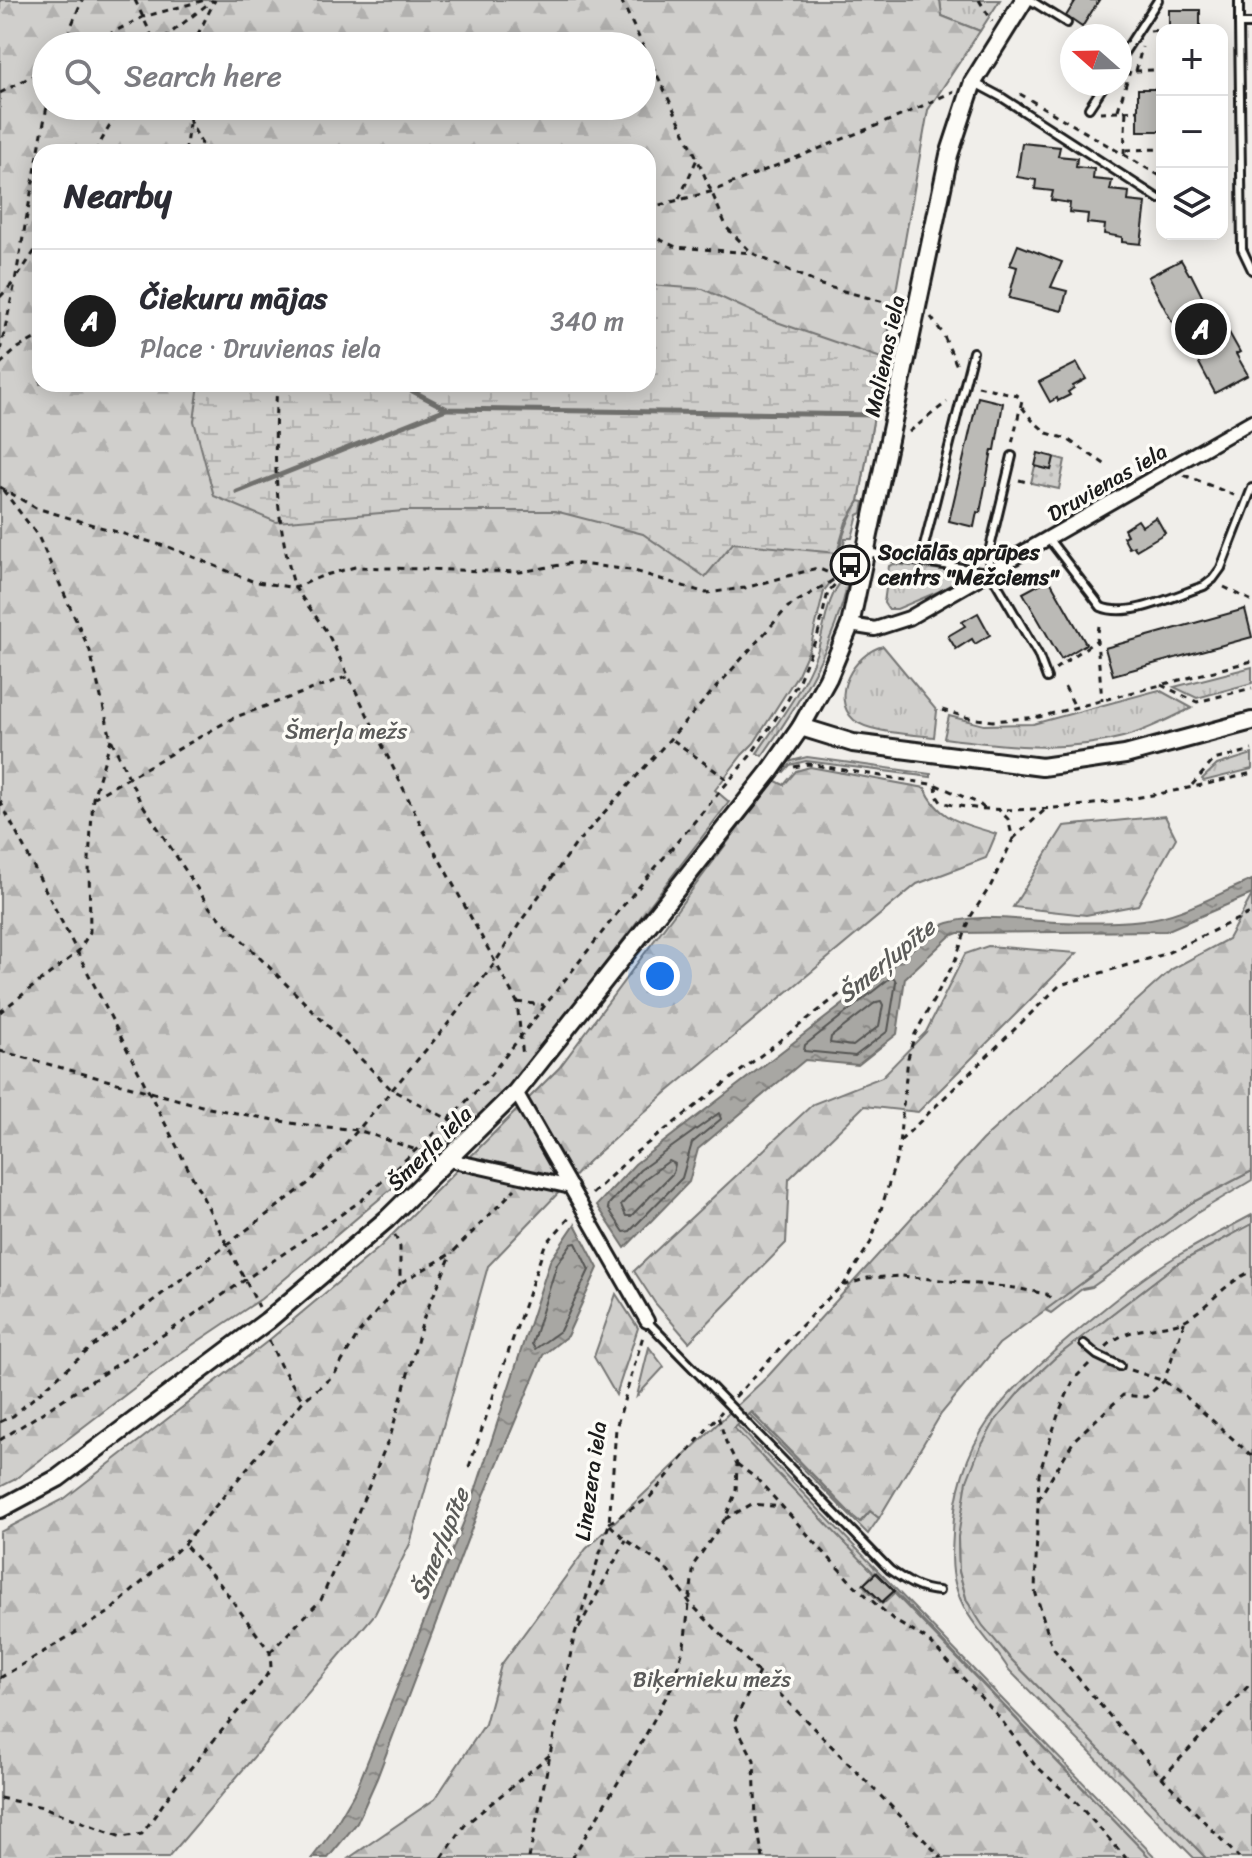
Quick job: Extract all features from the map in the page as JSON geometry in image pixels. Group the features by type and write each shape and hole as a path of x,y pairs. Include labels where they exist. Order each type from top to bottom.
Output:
{"street":[{"name":"Malienas iela","path":"801,727 828,678 850,625 923,314 949,155 973,82 1027,0"},
{"name":"Druvienas iela","path":"850,625 875,629 899,622 1252,421"},
{"path":"801,727 853,743 1042,767 1125,755 1252,721"},
{"name":"Šmerļa iela","path":"0,1509 58,1478 267,1321 387,1219 449,1160 516,1092 771,770 801,727"},
{"path":"516,1092 647,1321"},
{"path":"449,1160 571,1187"}],"lane":[{"path":"1027,0 1067,23"},
{"path":"1132,40 1158,0"},
{"path":"1239,0 1242,249 1252,270"},
{"path":"1239,24 1252,24"},
{"path":"973,82 1003,98 1156,197"},
{"path":"1089,108 1097,96"},
{"path":"1243,231 1252,230"},
{"path":"920,562 973,352"},
{"path":"1012,456 989,552 990,572 1038,654 1047,678"},
{"path":"1048,538 1101,607 1112,612 1128,611 1204,586 1213,579 1221,568 1252,488"},
{"path":"866,552 990,572"},
{"path":"647,1321 890,1570 910,1584 939,1591"},
{"path":"1084,1344 1097,1355 1120,1366"}],"path":[{"path":"69,32 82,0"},
{"path":"135,0 149,32"},
{"path":"114,32 143,17 205,0"},
{"path":"172,32 214,0"},
{"path":"199,32 214,0"},
{"path":"621,0 636,32"},
{"path":"979,0 988,18 1004,31"},
{"path":"1159,17 1160,24"},
{"path":"1146,31 1156,30"},
{"path":"1136,71 1143,43"},
{"path":"1132,71 1154,70"},
{"path":"656,73 727,228 752,253 821,285 923,314 943,334 963,386"},
{"path":"0,93 32,76"},
{"path":"656,206 710,192 903,115 973,82"},
{"path":"1020,94 1125,152 1156,173"},
{"path":"1118,110 1123,96"},
{"path":"1089,108 1095,112 1138,110"},
{"path":"1125,152 1126,110"},
{"path":"40,144 44,120"},
{"path":"100,144 113,120"},
{"path":"186,144 190,122"},
{"path":"190,122 202,144"},
{"path":"1125,152 1156,149"},
{"path":"679,199 697,158"},
{"path":"0,351 32,188"},
{"path":"656,238 676,247 752,253"},
{"path":"0,297 32,255"},
{"path":"0,364 32,340"},
{"path":"963,386 1016,395 1022,400 1012,456"},
{"path":"909,432 963,386"},
{"path":"277,392 275,477 283,548 295,588 327,632 424,831 517,1002 520,1034"},
{"path":"1020,406 1047,433 1067,439 1106,465"},
{"path":"1168,470 1247,500"},
{"path":"0,487 36,508 171,548 252,581 295,588 322,576 355,567 520,572 572,563 631,570 706,593 745,588 817,568 839,577"},
{"path":"0,487 38,536 90,651 111,739 139,799 210,908 392,1090 467,1128"},
{"path":"0,1422 13,1416 93,1346 310,1182 392,1090 495,963 576,844 788,607 849,572"},
{"path":"0,1440 362,1200 485,1082 520,1034 750,756 785,705 811,656 828,592 839,577"},
{"path":"1224,587 1252,601"},
{"path":"1099,626 1097,640 1102,701"},
{"path":"1055,669 1097,640"},
{"path":"942,710 993,721 1039,717 1252,661"},
{"path":"93,798 233,718 350,676"},
{"path":"1161,685 1197,702 1252,688"},
{"path":"1065,687 1075,707"},
{"path":"0,1012 78,952 90,932 89,860 93,798 111,739"},
{"path":"672,739 728,780"},
{"path":"1190,787 1214,760 1252,750"},
{"path":"793,767 808,764 936,785 985,809"},
{"path":"936,785 941,802 998,809 1108,801 1252,773"},
{"path":"0,801 229,1245 267,1321 269,1342 303,1401"},
{"path":"728,1404 842,1286 871,1242 900,1141 908,1058 915,1034 955,961 971,916 991,885 1013,839 1048,807"},
{"path":"998,809 1008,819 1013,839"},
{"path":"900,1141 1060,985 1165,954 1252,912"},
{"path":"469,1467 545,1245 634,1154 872,969"},
{"path":"517,1002 544,1005"},
{"path":"0,1051 209,1108 297,1124 358,1130 449,1160"},
{"path":"0,1678 108,1613 184,1544 303,1401 334,1375 359,1333 400,1283 452,1253 527,1177"},
{"path":"387,1219 400,1247 400,1283"},
{"path":"270,1652 321,1600 391,1434 424,1317 452,1253"},
{"path":"1112,1341 1139,1329 1185,1320 1240,1276 1252,1271"},
{"path":"842,1286 868,1278 902,1276 1034,1290 1052,1299"},
{"path":"1037,1501 1075,1439 1123,1395 1146,1397 1164,1381 1185,1320"},
{"name":"Linezera iela","path":"529,1858 574,1637 609,1524 616,1428 647,1321"},
{"path":"1120,1366 1164,1381 1252,1456"},
{"path":"1084,1369 1074,1379 1059,1412 1039,1474 1035,1591 1052,1647 1162,1778 1239,1858"},
{"path":"942,1858 690,1603 665,1567 609,1524 650,1497 718,1416 737,1464 757,1479 851,1582 895,1621 928,1640 999,1717 1034,1764 1077,1803 1126,1858"},
{"path":"572,1858 671,1688 684,1646 694,1564 725,1519 736,1491 737,1464"},
{"path":"725,1519 752,1504 782,1507"},
{"path":"574,1637 626,1540"},
{"path":"0,1798 43,1807 121,1837 142,1834 175,1787 263,1681 271,1668 270,1652 220,1584 184,1544"},
{"path":"759,1672 734,1722 754,1760 756,1821 763,1858"},
{"path":"1162,1778 1252,1682"},
{"path":"442,1858 465,1825 551,1754"}],"green space":[{"name":"Šmerļa mežs","path":"0,0 940,0 942,16 980,31 928,110 859,501 846,522 837,553 836,575 824,591 811,645 798,674 754,743 715,790 729,802 507,1091 261,1299 176,1356 14,1480 0,1487"},
{"path":"940,0 1000,0 980,31 942,16"},
{"path":"656,286 703,289 768,319 884,359 859,501 846,522 837,553 733,543 705,577 643,534 555,511 404,511 276,522 214,496 194,421 198,392 656,392"},
{"path":"1054,457 1065,460 1059,489 1031,483 1035,466 1051,470"},
{"path":"859,501 864,502 862,513 858,515 852,538 845,538 840,562 847,563 836,575 843,537"},
{"path":"894,564 959,572 964,578 897,609 888,609 884,603 889,566"},
{"path":"844,578 849,579 843,604 825,650 790,715 762,756 757,753 812,665 829,604"},
{"path":"883,646 937,711 934,737 870,728 854,720 847,710 844,688 848,677 863,657"},
{"path":"1252,667 1252,683 1197,698 1174,687"},
{"path":"1159,690 1192,708 1150,728 1101,742 1056,746 1012,745 944,738 949,716 984,725 1033,724"},
{"path":"1252,754 1252,769 1202,779 1217,765"},
{"path":"807,757 931,774 931,777 806,761 790,765 784,772 781,770 788,762"},
{"path":"810,767 925,788 946,815 996,834 986,858 917,884 589,1161 488,1266 410,1544 375,1614 168,1858 0,1858 0,1532 64,1499 268,1341 380,1247 559,1068 774,780 784,785 796,771"},
{"path":"1165,816 1176,838 1138,905 1086,915 1013,907 1064,826"},
{"name":"Biķernieku mežs","path":"1252,895 1252,1171 1191,1203 999,1344 941,1414 879,1518 870,1511 860,1522 854,1517 752,1412 734,1428 872,1571 873,1574 863,1585 882,1604 894,1593 1150,1858 349,1858 435,1799 485,1724 501,1665 586,1549 769,1375 982,1140 1172,969 1228,939"},
{"path":"988,946 1077,953 918,1112 864,1106 789,1179 786,1243 689,1342 655,1303 634,1271 813,1104 882,1077 926,1032 965,954"},
{"path":"1252,1171 1252,1180 1197,1213 1092,1287 1082,1289 1051,1313 1045,1310 1191,1203"},
{"path":"1252,1215 1252,1224 1177,1264 1055,1358 1021,1390 958,1537 959,1571 967,1601 1010,1658 1206,1858 1194,1858 1009,1670 971,1619 959,1596 954,1577 954,1519 963,1474 974,1446 997,1409 1023,1380 1117,1298 1147,1276"},
{"path":"1252,1224 1252,1858 1206,1858 1010,1658 983,1626 967,1601 959,1571 958,1537 967,1481 979,1450 995,1421 1021,1390 1055,1358 1177,1264"},
{"path":"616,1294 638,1328 616,1395 594,1357"},
{"path":"649,1347 664,1367 637,1396"},
{"path":"751,1412 854,1517 861,1522 870,1511 879,1518 868,1534 749,1414"},
{"path":"737,1425 1156,1858 1150,1858 876,1572 873,1574 734,1429"}],"water":[{"path":"1252,880 1252,894 1166,931 958,933 950,936 905,978 897,1034 858,1065 805,1060 698,1149 689,1182 625,1248 597,1205 635,1164 880,976 940,926 953,921 982,918 1078,923 1157,918"},
{"path":"575,1224 598,1268 567,1336 543,1355 485,1493 357,1823 328,1858 312,1858 356,1790 471,1504 550,1261"}],"building":[{"path":"1076,0 1099,0 1084,24 1078,24 1066,16"},
{"path":"1169,10 1200,10 1200,24 1169,24"},
{"path":"1138,89 1156,89 1156,131 1138,131"},
{"path":"1022,143 1060,147 1058,156 1077,158 1076,167 1094,169 1093,179 1112,181 1110,190 1129,192 1128,201 1146,203 1141,244 1122,242 1122,237 1104,234 1105,225 1087,223 1088,214 1069,212 1070,203 1051,200 1053,191 1035,189 1036,180 1017,177"},
{"path":"1018,245 1062,262 1051,287 1067,291 1062,311 1009,298 1017,267 1010,265"},
{"path":"1181,260 1216,324 1222,320 1240,352 1236,354 1248,375 1215,393 1148,277"},
{"path":"1077,363 1086,379 1073,386 1068,392 1070,395 1050,402 1039,382"},
{"path":"978,397 1003,403 995,450 992,450 980,513 977,512 974,527 949,521"},
{"path":"1038,453 1054,457 1051,470 1035,466"},
{"path":"1156,517 1165,533 1136,550 1134,546 1129,548 1123,537 1127,535 1124,529 1138,520 1142,526"},
{"path":"1049,579 1086,644 1061,659 1023,593"},
{"path":"1245,609 1252,637 1113,675 1105,648"},
{"path":"978,613 990,635 975,644 972,639 956,649 948,636 965,626 962,622"},
{"path":"876,1573 894,1591 882,1602 864,1584"}],"waterway":[{"path":"414,392 447,409 877,415"},
{"path":"237,492 446,409"}],"place":[{"name":"Čiekuru mājas","path":"1201,329"},
{"name":"Sociālās aprūpes centrs \"Mežciems\"","path":"850,565"}],"water label":[{"name":"Šmerļupīte","path":"886,961"},
{"name":"Šmerļupīte","path":"440,1544"}]}
